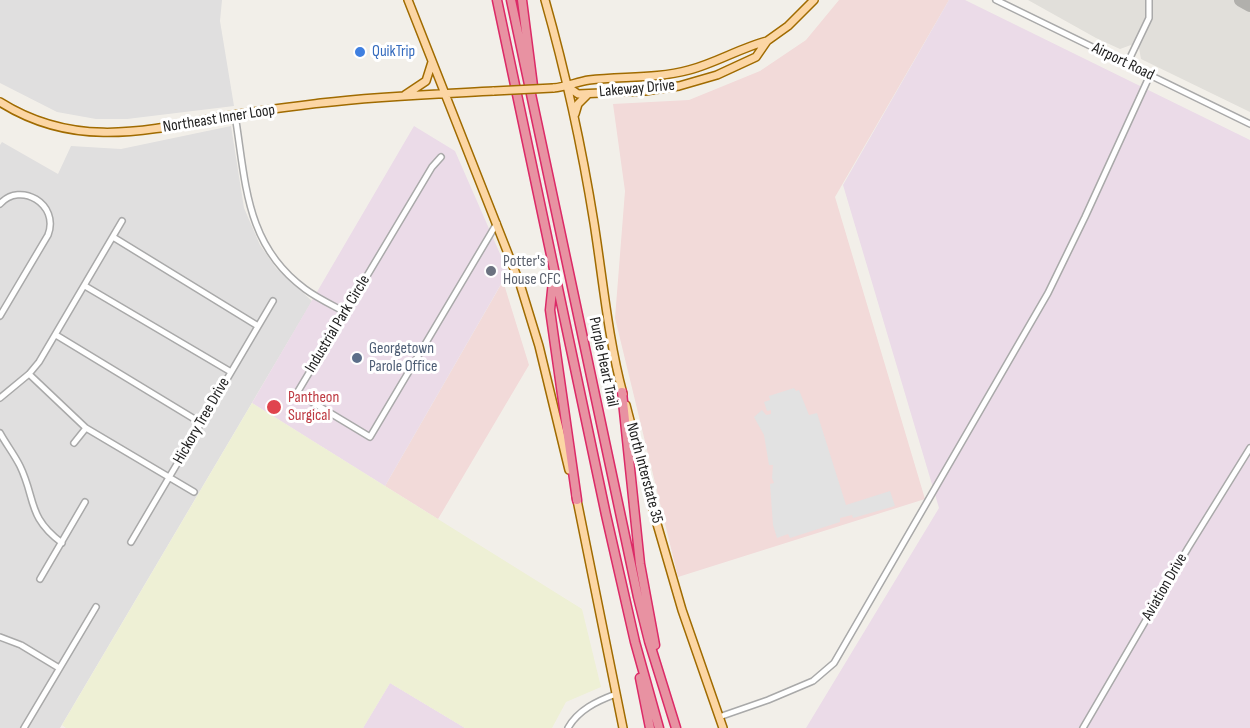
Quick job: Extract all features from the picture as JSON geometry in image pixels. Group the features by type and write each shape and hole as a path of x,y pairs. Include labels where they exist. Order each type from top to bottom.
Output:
{"highway":[{"name":"Purple Heart Trail","path":"497,0 610,537 635,642 659,728"},
{"name":"Purple Heart Trail","path":"511,0 638,597 676,728"},
{"path":"522,0 536,118"},
{"path":"554,271 550,310 577,500"},
{"path":"622,392 640,564 662,681"},
{"path":"635,642 650,728"}],"main road":[{"path":"408,0 520,284 539,346 577,500 623,728"},
{"name":"North Interstate 35","path":"545,0 575,117 607,316 622,392 682,610 723,728"},
{"name":"Lakeway Drive","path":"568,87 578,94 588,94 654,90 695,83 756,57 767,42 795,20 814,0"},
{"name":"Lakeway Drive","path":"444,94 568,87 586,80 649,77 680,72 712,63 748,46 767,42"},
{"path":"403,96 426,81 432,62"},
{"name":"Northeast Inner Loop","path":"0,102 17,113 45,124 78,132 112,134 144,132 235,115 320,103 444,94"},
{"path":"575,117 578,104 588,94"}],"street":[{"name":"Airport Road","path":"996,0 1250,124"},
{"path":"1127,64 1147,23 1150,10 1149,0"},
{"path":"718,717 768,700 813,681 834,663 1048,293 1150,75"},
{"path":"235,115 252,217 259,234 270,253 288,275 306,290 345,312"},
{"name":"Industrial Park Circle","path":"441,157 432,167 297,393 370,437 497,224"},
{"path":"0,204 13,195 25,195 46,207 52,218 52,226 0,316"},
{"path":"0,398 29,374 56,336 122,221"},
{"path":"113,237 258,326"},
{"path":"85,286 231,372"},
{"name":"Hickory Tree Drive","path":"131,542 273,301"},
{"path":"56,336 201,423"},
{"path":"29,374 86,429 194,492"},
{"path":"74,442 86,429"},
{"path":"0,433 20,466 38,519 49,534 62,543"},
{"name":"Aviation Drive","path":"1083,728 1250,448"},
{"path":"40,579 85,502"},
{"path":"24,728 96,607"},
{"path":"0,637 21,645 59,668"},
{"path":"568,728 579,713 616,694"}],"shaded area":[{"path":"0,0 222,0 220,21 234,106 127,119 96,119 57,112 0,83"},
{"path":"839,0 949,0 835,197 925,499 678,577 615,318 625,191 613,104 689,100 760,71 806,40"},
{"path":"949,0 965,0 1250,140 1250,728 806,728 939,508 843,185"},
{"path":"1028,0 1250,0 1250,112 1141,59 1139,48 1131,45 1120,49"},
{"path":"231,126 244,208 260,245 276,268 312,301 60,728 0,728 0,145 2,142 58,174 71,146 121,149"},
{"path":"414,126 455,151 508,272 385,486 252,403"},
{"path":"503,281 529,365 438,519 385,486"},
{"path":"794,388 796,391 799,390 809,415 817,413 846,505 890,491 895,506 853,518 852,515 840,518 840,522 790,538 788,534 777,538 773,525 770,484 774,483 773,465 769,465 764,435 754,417 762,410 766,415 771,414 771,410 767,411 764,402 770,400 769,396"},
{"path":"390,683 465,728 363,728"}],"green space":[{"path":"252,403 582,609 601,687 566,702 552,728 465,728 390,683 363,728 66,728 62,725"}],"taxiway":[{"path":"1241,0 1250,5"}],"place":[{"name":"QuikTrip","path":"360,52"},
{"name":"Potter's House CFC","path":"491,271"},
{"name":"Georgetown Parole Office","path":"357,358"},
{"name":"Pantheon Surgical","path":"274,407"}]}
